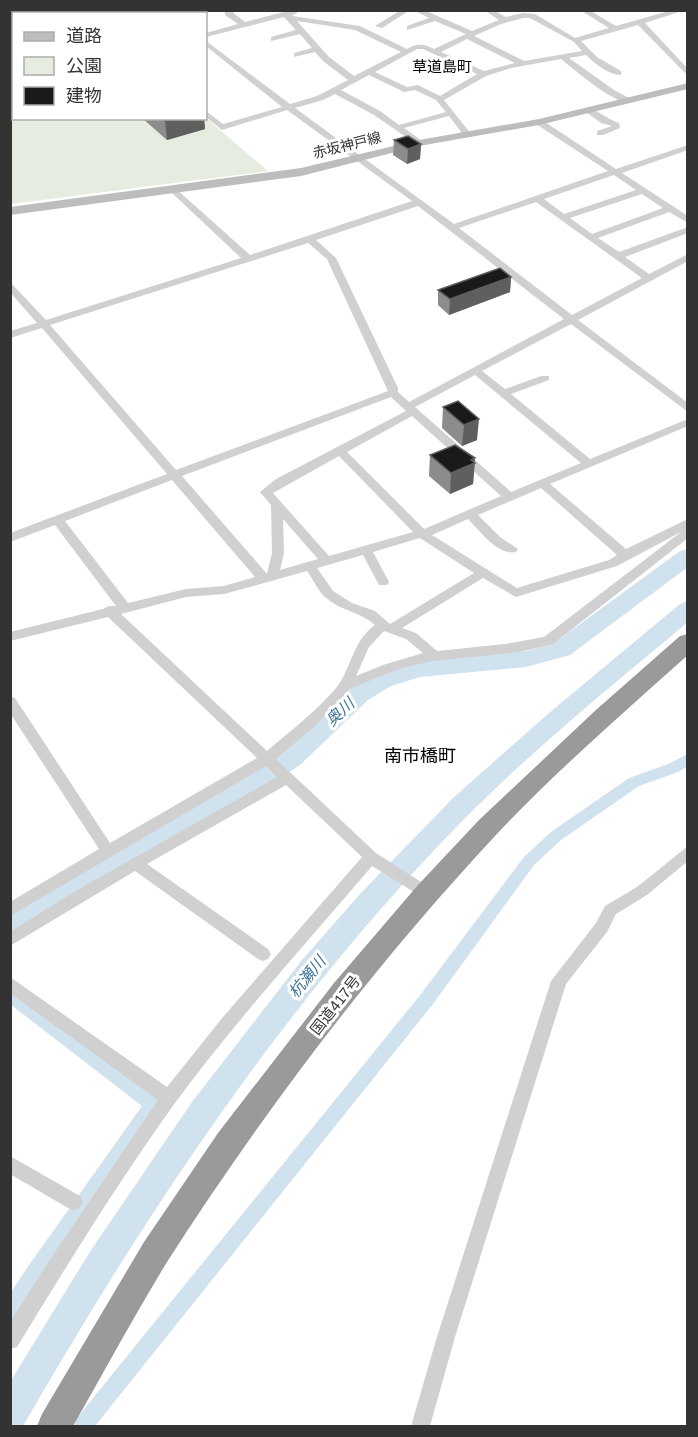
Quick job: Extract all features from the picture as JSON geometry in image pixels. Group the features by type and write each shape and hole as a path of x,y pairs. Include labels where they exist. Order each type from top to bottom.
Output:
{"highway":[{"name":"国道417号","path":"54,1426 155,1253 229,1143 424,891 605,715 687,642"}],"main road":[{"path":"10,12 16,10"},
{"name":"赤坂神戸線","path":"10,211 301,172 419,142 539,122 687,86"}],"street":[{"path":"207,35 299,10"},
{"path":"379,26 407,10"},
{"path":"416,10 471,35 524,64"},
{"path":"487,10 505,20"},
{"path":"583,10 617,30"},
{"path":"576,40 679,11"},
{"path":"228,13 244,25"},
{"path":"288,14 315,49 354,80"},
{"path":"288,14 357,28 405,51"},
{"path":"434,51 505,20 525,14 576,40 594,59 618,73"},
{"path":"410,28 433,19"},
{"path":"641,23 687,74"},
{"path":"274,39 302,31"},
{"path":"207,44 289,108 419,202 687,408"},
{"path":"207,114 222,127 306,104 336,91 416,47 434,51 483,75"},
{"path":"297,55 315,49"},
{"path":"440,99 483,75 510,66 589,52"},
{"path":"564,58 611,92 628,101"},
{"path":"368,72 407,90 415,87 440,99 467,134"},
{"path":"336,91 377,113 419,142"},
{"path":"588,110 604,121 616,125 616,128 600,133"},
{"path":"396,128 452,113"},
{"path":"539,122 687,220"},
{"path":"451,228 687,147"},
{"path":"174,190 248,259"},
{"path":"564,218 643,190"},
{"path":"536,198 650,278"},
{"path":"10,335 419,202"},
{"path":"591,237 670,208"},
{"path":"618,256 687,230"},
{"path":"309,239 332,258 393,388 393,393 509,497"},
{"path":"326,561 266,492 476,370 687,257"},
{"path":"10,285 269,578"},
{"path":"476,370 588,463"},
{"path":"504,393 545,378"},
{"path":"10,538 393,393"},
{"path":"10,637 109,610 186,593 225,590 422,534 687,422"},
{"path":"340,451 422,534 516,593 613,563 687,523"},
{"path":"542,483 625,555"},
{"path":"269,578 278,553 277,504"},
{"path":"470,514 496,540 512,549"},
{"path":"58,520 124,607"},
{"path":"345,686 380,669 435,656 524,648 548,641 651,563 687,532"},
{"path":"366,550 383,582"},
{"path":"310,566 329,594 348,606 371,614 388,627 411,636 435,656"},
{"path":"10,910 268,760 345,686 373,631 388,627 483,573"},
{"path":"109,610 374,859 424,891"},
{"path":"10,701 108,851"},
{"path":"10,940 76,897 286,778"},
{"path":"420,1426 446,1336 559,981 602,927 610,910 642,891 687,852"},
{"path":"10,1340 57,1264 169,1098 229,1022 374,859"},
{"path":"136,864 263,954"},
{"path":"10,984 169,1098"},
{"path":"10,1164 74,1202"}],"green space":[{"path":"12,88 12,120 207,119 268,171 11,204 10,89"}],"building":[{"path":"408,136 421,144 408,149 394,140"},
{"path":"500,268 511,277 450,299 438,290"},
{"path":"458,401 479,419 464,425 443,407"},
{"path":"455,445 475,458 471,460 475,463 451,473 430,455"}],"waterway":[{"name":"奥川","path":"10,923 103,866 261,778 291,758 360,694 383,680 420,669 526,659 562,649 688,556"},
{"name":"杭瀬川","path":"10,1416 55,1338 151,1186 256,1039 312,969 371,901 462,805 557,719 688,609"},
{"path":"83,1426 427,999 529,861 556,836 634,782 673,768 688,759"},
{"path":"10,994 153,1104 33,1274 10,1312"}],"district":[{"name":"草道島町","path":"442,66"},
{"name":"南市橋町","path":"420,756"}]}
